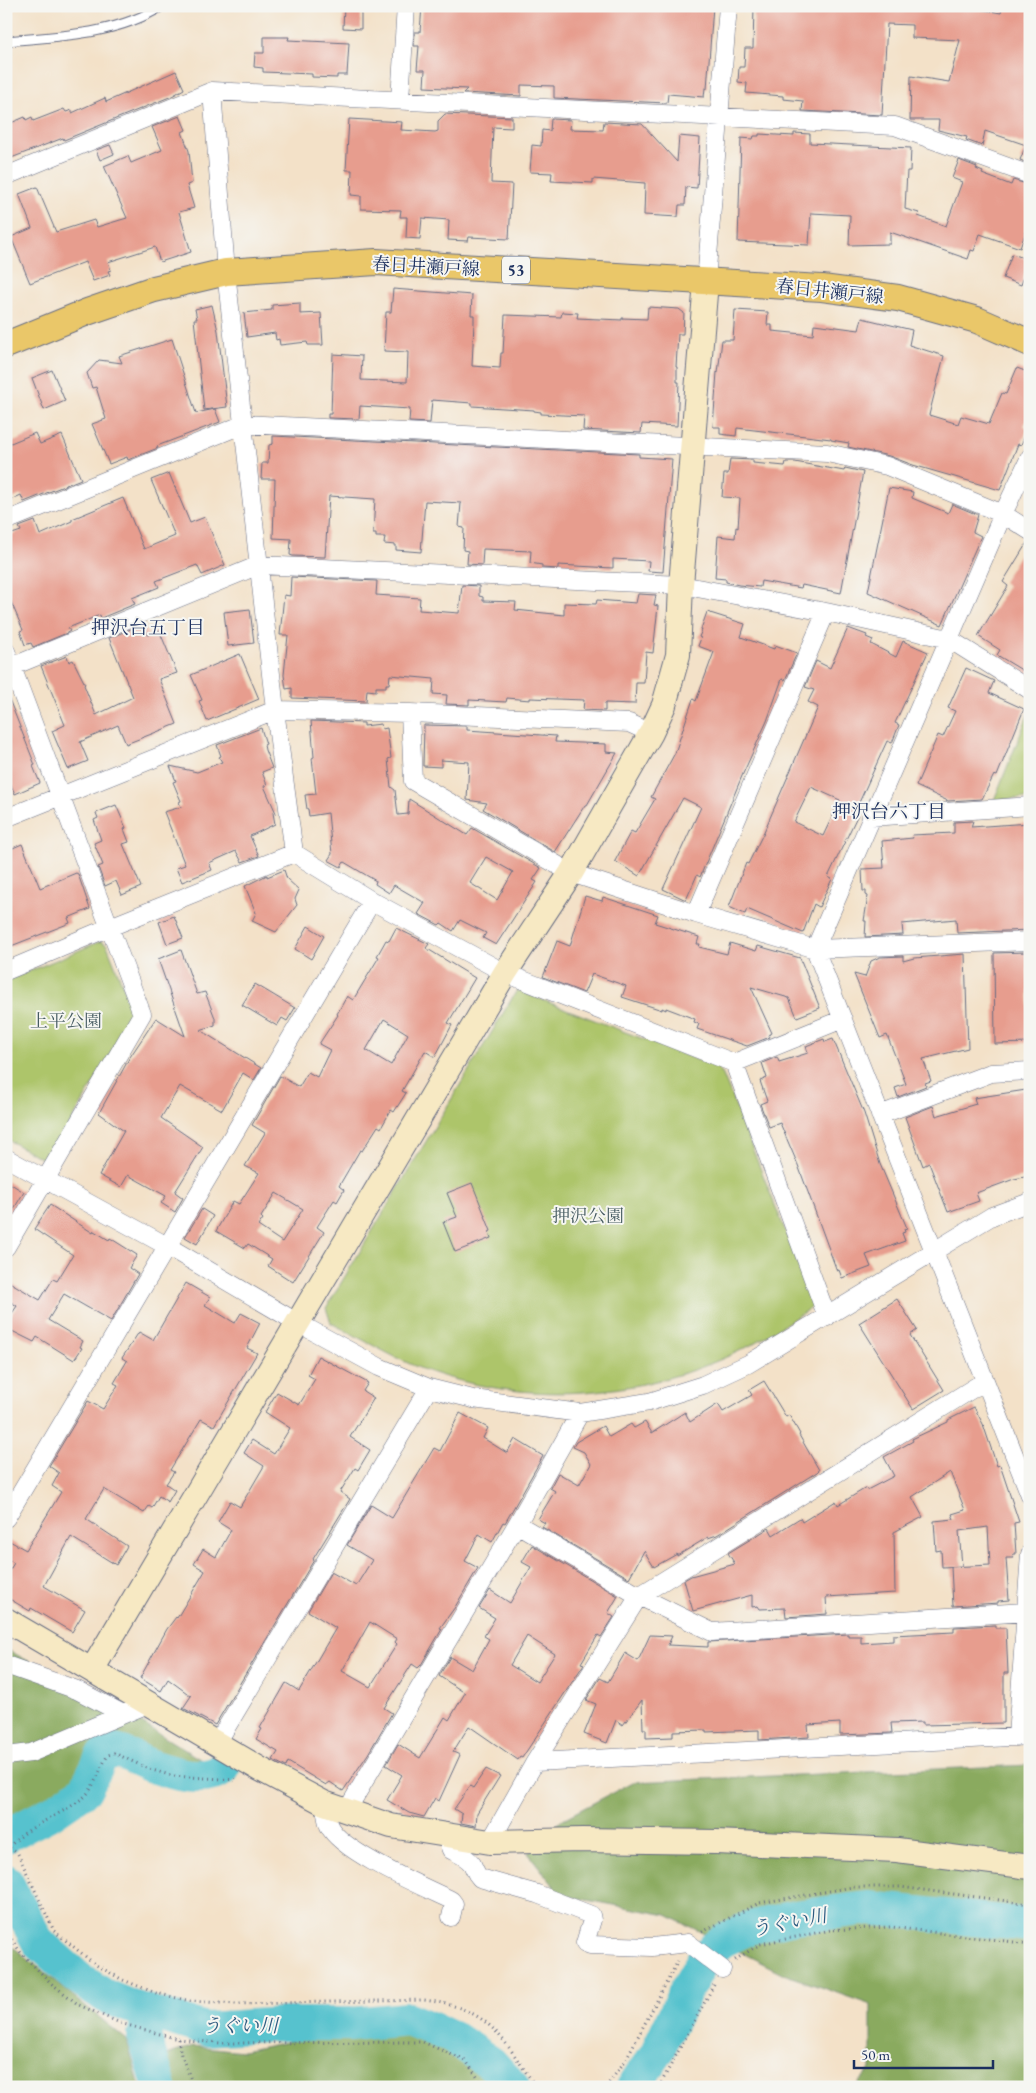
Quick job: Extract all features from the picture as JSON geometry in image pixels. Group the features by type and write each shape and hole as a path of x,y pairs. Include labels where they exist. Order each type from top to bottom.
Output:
{"main road":[{"name":"春日井瀬戸線","path":"6,344 86,312 145,292 226,272 376,262 822,288 898,298 977,320 1030,343"}],"street":[{"path":"400,99 406,6"},
{"path":"92,1670 505,973 571,873 651,733 664,706 678,654 681,585 728,6"},
{"path":"212,91 226,272 275,710 294,853"},
{"path":"6,176 212,91 400,99 894,126 1030,175"},
{"path":"6,521 244,424 836,454 887,466 1003,514 1030,531"},
{"path":"1030,457 1003,514 871,816 815,949 1030,1495"},
{"path":"6,1247 142,1014 8,662 259,565 681,585 826,612 949,640 1030,690"},
{"path":"696,914 826,612"},
{"path":"6,818 59,795 275,710 410,713 629,723 651,733"},
{"path":"410,713 413,781 571,873 696,914 815,949 1030,941"},
{"path":"871,816 1030,806"},
{"path":"294,853 372,901 505,973 734,1063 843,1019"},
{"path":"6,971 294,853"},
{"path":"6,1518 372,901"},
{"path":"734,1063 828,1318"},
{"path":"880,1115 991,1073 1030,1071"},
{"path":"6,1158 379,1367 429,1388 473,1399 580,1413 649,1402 703,1385 748,1364 828,1318 992,1216 1030,1202"},
{"path":"490,1842 535,1762 640,1596 985,1381"},
{"path":"217,1744 429,1388"},
{"path":"346,1810 517,1524 580,1413"},
{"path":"517,1524 640,1596 712,1632 1026,1612"},
{"path":"535,1762 1024,1736 1026,1612 1030,1554"},
{"path":"6,1620 260,1769 324,1803 391,1826 490,1842 582,1840 716,1842 897,1850 1030,1867"},
{"path":"6,1666 77,1690 123,1714"},
{"path":"6,1756 31,1753 148,1704"},
{"path":"324,1803 330,1827 343,1842 385,1868 451,1900 454,1904 451,1917"},
{"path":"446,1836 452,1850 465,1857 473,1865 475,1873 480,1878 537,1894 591,1915 592,1920 584,1943 652,1947 688,1943 722,1969"}],"lane":[{"path":"6,41 92,32 147,16 162,6"}],"path":[{"path":"260,1769 252,1778 244,1780 193,1779 173,1776 149,1769 114,1753 108,1756 86,1795 58,1814 32,1827 7,1846 18,1854 54,1930 96,1965 123,1980 156,1992 190,2001 236,2004 424,2000 446,2003 475,2014 498,2032 536,2087"},
{"path":"606,2087 625,2061 688,1943 696,1935 759,1904 853,1887 900,1886 1030,1904"},
{"path":"660,2087 686,2034 722,1969 760,1944 831,1930 891,1927 1030,1944"},
{"path":"6,1931 27,1959 52,1984 79,2005 120,2023 178,2039 220,2044 423,2042 466,2061 484,2087"},
{"path":"178,2039 181,2055 194,2087"}],"green space":[{"path":"1030,710 1030,798 994,800"},
{"name":"上平公園","path":"101,941 107,945 134,1014 48,1162 6,1139 6,981"},
{"name":"押沢公園","path":"517,990 718,1068 723,1075 815,1305 754,1343 696,1369 658,1381 619,1388 579,1392 499,1389 460,1381 410,1364 331,1323 326,1308"},
{"path":"6,1649 137,1720 203,1761 199,1771 192,1775 139,1762 116,1762 26,1822 11,1828 6,1826"},
{"path":"1030,1765 1030,2087 854,2087 871,2069 871,2005 786,1975 667,1915 561,1895 528,1853 563,1819 633,1782"},
{"path":"6,1941 127,2040 140,2087 6,2087"},
{"path":"381,2027 429,2034 482,2064 501,2087 168,2087 161,2057 193,2046 243,2051 326,2034"}],"building":[{"path":"344,6 361,6 361,29 343,28"},
{"path":"422,6 713,6 707,89 705,88 704,97 668,94 667,103 554,98 554,86 521,85 521,96 463,93 467,89 424,87 425,70 417,70 419,46 414,46 415,32 420,32"},
{"path":"754,6 962,6 1001,13 1003,6 1030,6 1030,164 1020,160 1026,145 985,131 982,146 966,140 967,137 938,130 939,120 910,120 911,76 949,82 960,40 912,38 912,25 887,24 882,115 802,111 803,101 783,99 783,96 746,93 747,83 738,82 739,67 744,67 745,48 753,48"},
{"path":"264,37 289,37 288,40 349,43 347,75 337,75 337,78 312,77 312,74 263,72 263,68 254,67 255,53 264,53"},
{"path":"176,71 184,89 172,96 64,140 63,138 6,160 6,125 25,117 26,120 32,117 33,121 64,109 66,112 72,110 72,113 105,98 106,102"},
{"path":"445,114 512,117 512,128 493,127 491,183 512,184 509,239 469,237 468,241 448,240 449,220 422,218 420,239 406,238 407,217 400,217 401,210 361,209 361,196 351,195 352,170 346,170 349,119 402,122 401,130 435,132 438,131 438,121"},
{"path":"180,116 186,130 182,132 189,151 192,183 187,185 194,208 179,212 191,252 160,262 155,247 108,262 111,270 108,271 110,275 93,281 85,262 30,283 11,237 32,228 19,194 37,187 56,232 94,220 97,227 127,218 104,166 128,156 131,163 162,150 152,127"},
{"path":"551,119 571,120 570,129 603,130 604,122 642,124 677,162 679,136 700,138 697,188 686,187 685,205 679,205 678,217 644,215 645,183 593,179 593,183 551,181 552,173 530,172 532,145 541,146 542,130 550,131"},
{"path":"794,133 810,134 810,143 911,148 910,171 907,171 905,209 919,213 918,216 946,226 962,182 952,178 959,160 977,167 976,169 983,172 982,174 1011,185 1013,180 1030,185 1030,220 1020,248 980,234 974,251 971,250 968,259 890,232 890,244 849,245 850,215 811,213 809,245 738,242 741,138 753,139 754,136 759,136 759,134 794,136"},
{"path":"110,145 114,154 100,160 96,150"},
{"path":"1012,254 1030,260 1021,285 1003,278"},
{"path":"393,289 472,295 471,315 474,315 474,322 472,366 500,368 501,353 503,353 505,315 561,317 562,312 578,313 577,318 622,320 622,318 647,319 648,307 679,309 684,313 683,334 678,334 676,367 677,382 679,382 677,426 642,424 641,433 583,430 584,416 541,414 541,412 534,410 472,406 472,403 432,400 430,423 409,422 410,409 360,406 359,419 328,418 328,414 331,414 333,354 362,356 361,380 407,382 408,352 384,351 386,312 391,312"},
{"path":"300,303 300,314 321,313 323,345 308,345 307,342 280,345 279,339 276,340 275,333 247,337 244,313 272,310 272,305"},
{"path":"212,305 218,331 227,407 204,410 194,319 197,319 195,309"},
{"path":"735,310 768,312 767,325 772,325 772,331 813,335 814,324 859,330 862,318 912,330 909,345 944,356 929,415 958,424 961,416 989,424 1002,393 1006,394 1017,368 1030,373 1030,412 1024,426 1028,428 1021,445 1018,444 1000,490 913,465 889,456 848,447 849,443 831,439 737,428 736,436 720,434 720,427 713,427 717,372 722,340 733,340"},
{"path":"172,339 196,413 215,409 220,422 157,446 158,448 128,460 127,457 109,464 92,424 106,419 96,387 92,388 87,373 99,360 122,363 119,356"},
{"path":"52,370 65,401 44,410 32,378"},
{"path":"35,433 40,444 62,435 81,479 24,502 21,495 6,502 6,445"},
{"path":"273,436 639,454 639,457 672,459 663,572 648,571 649,561 613,559 613,568 558,565 558,569 542,568 542,565 530,563 531,551 483,549 482,565 467,564 468,551 463,550 464,528 459,527 461,503 425,501 421,552 396,550 396,545 384,544 385,537 376,537 376,534 373,534 375,499 329,496 325,557 290,555 291,539 273,538 275,479 261,479 262,463 268,463 269,445 273,444"},
{"path":"730,459 753,460 753,463 785,466 786,462 795,462 844,471 845,468 863,472 841,593 802,585 801,588 761,581 760,587 739,585 726,582 726,579 715,578 718,536 735,538 736,527 738,528 740,498 722,497 724,474 728,474"},
{"path":"169,473 190,523 205,517 225,565 202,575 197,565 156,581 159,587 132,598 135,604 101,618 100,615 68,628 70,631 67,633 33,647 31,643 25,645 20,631 23,630 6,590 6,536 21,531 19,527 35,521 40,535 72,521 72,519 123,498 144,549 175,536 151,480"},
{"path":"889,488 913,492 912,498 948,513 952,504 978,515 973,532 981,536 942,625 868,592"},
{"path":"1028,541 1030,542 1030,675 997,655 1000,650 978,636 1008,586 1003,582"},
{"path":"291,577 377,581 376,595 420,598 419,610 459,613 462,585 479,586 479,596 483,597 483,601 516,602 515,610 564,615 564,603 596,604 597,600 636,603 638,594 656,595 654,605 658,606 653,653 646,652 644,683 636,683 635,704 605,703 605,711 583,710 584,700 507,698 506,702 469,700 469,705 446,704 447,695 433,694 434,679 390,675 389,684 386,684 386,687 376,687 376,691 367,690 366,701 292,698 292,688 286,689 284,675 288,635 280,635 284,595 290,596"},
{"path":"250,609 254,643 228,646 224,612"},
{"path":"707,612 745,624 741,637 774,649 775,645 797,653 785,680 782,679 767,721 700,877 697,875 686,900 663,889 701,807 683,798 639,876 615,861 631,831 635,833 655,799 651,797 675,753 693,699 696,701 714,652 698,646"},
{"path":"143,624 148,635 159,630 177,673 159,679 177,724 126,744 118,725 80,742 88,761 68,769 52,731 65,725 41,666 67,656 69,662 73,660 85,684 96,715 133,697 109,638"},
{"path":"848,628 867,635 866,637 873,640 871,644 896,657 903,641 928,652 895,723 899,725 892,743 887,741 857,807 861,808 828,877 832,879 819,907 814,904 803,933 747,909 745,914 729,907 746,863 748,864 763,834 818,707 808,702 814,690 805,687 816,661 830,668","holes":["811,787 840,800 823,836 794,822"]},
{"path":"240,654 259,699 207,721 199,701 202,700 191,675"},
{"path":"966,668 994,681 989,693 1024,709 997,776 994,775 982,799 948,801 916,786 938,735 943,737 955,711 948,708"},
{"path":"7,694 35,765 33,766 40,783 15,794 6,774"},
{"path":"311,721 364,723 364,726 381,724 382,729 387,728 391,758 388,759 391,787 395,790 398,815 408,814 409,799 467,835 472,828 541,868 533,880 537,882 496,945 483,938 486,933 460,920 453,931 441,923 439,925 418,914 425,903 394,885 389,893 375,884 376,881 344,862 341,867 328,860 332,854 328,813 309,816 305,795 316,794 312,758 314,757","holes":["486,857 513,872 497,900 470,883"]},
{"path":"424,725 467,726 467,730 556,736 555,742 606,744 606,752 617,753 587,805 585,805 555,852 483,809 487,803 467,800 469,762 441,760 441,767 423,766"},
{"path":"261,728 266,744 264,745 265,750 272,768 262,772 267,785 264,786 276,813 273,813 275,824 250,836 259,856 242,862 236,851 209,863 212,870 182,882 176,868 185,865 164,812 181,807 179,802 181,801 173,782 176,781 170,766 197,772 222,762 217,745"},
{"path":"116,805 126,828 124,829 129,842 123,844 141,887 122,895 116,881 105,886 98,867 103,865 94,843 101,840 94,820 98,818 96,813"},
{"path":"973,821 971,827 1030,823 1030,930 957,933 956,919 902,924 903,935 865,937 866,921 864,921 868,896 866,891 863,891 862,869 884,868 882,841 913,838 912,835 954,833 954,822"},
{"path":"22,844 40,888 76,873 78,874 90,909 68,918 70,923 6,948 6,851"},
{"path":"284,870 287,879 299,890 295,899 297,905 276,932 252,921 256,913 245,886 267,875 267,877"},
{"path":"585,896 602,901 603,897 658,915 655,923 699,937 697,944 700,944 699,947 727,954 730,943 756,951 758,946 800,958 820,1008 797,1017 789,998 751,987 772,1033 769,1035 770,1037 747,1046 697,1029 699,1024 694,1022 695,1019 666,1008 666,1010 662,1008 662,1010 622,997 626,986 592,974 584,993 543,977 557,941 570,946"},
{"path":"174,916 183,938 167,944 159,922"},
{"path":"308,926 324,936 311,959 295,949"},
{"path":"396,928 429,944 426,948 475,978 448,1023 452,1025 435,1057 425,1051 402,1091 406,1093 394,1112 391,1110 381,1128 378,1126 362,1151 360,1150 339,1186 344,1190 337,1202 334,1200 317,1227 324,1232 293,1282 268,1266 272,1259 248,1244 245,1248 216,1231 233,1201 239,1204 259,1173 245,1166 265,1133 252,1125 280,1076 299,1087 308,1072 317,1077 330,1050 319,1044 338,1015 347,996 353,1000 379,957 377,956 386,940 389,941","holes":["384,1019 408,1034 391,1065 366,1050","276,1193 303,1209 282,1242 258,1226 263,1219 261,1217"]},
{"path":"181,950 197,994 205,992 215,1018 215,1025 200,1030 261,1068 254,1080 243,1073 222,1110 180,1086 161,1118 203,1147 175,1192 183,1198 175,1212 161,1203 166,1196 128,1175 121,1187 99,1175 124,1131 99,1113 130,1057 156,1018 185,1036 158,959"},
{"path":"1027,952 1030,1043 995,1044 994,953"},
{"path":"965,954 968,1048 923,1059 931,1081 925,1083 926,1086 898,1097 895,1088 906,1084 887,1035 880,1038 854,974 865,977 871,961 880,957 903,956 903,961 914,958"},
{"path":"255,984 295,1008 287,1021 282,1018 277,1026 242,1005"},
{"path":"824,1039 825,1042 833,1039 864,1113 880,1164 907,1228 902,1233 905,1241 866,1255 871,1267 842,1278 839,1270 837,1271 798,1165 780,1123 769,1127 760,1104 767,1101 760,1081 767,1078 762,1063 777,1057 779,1062 808,1053 806,1046"},
{"path":"1026,1090 1027,1100 1030,1100 1030,1176 1014,1179 976,1193 979,1201 948,1212 929,1163 923,1166 905,1117 933,1106 936,1116 976,1104 974,1098"},
{"path":"6,1181 24,1192 6,1222"},
{"path":"472,1183 491,1231 489,1232 491,1238 455,1252 443,1222 457,1217 447,1193"},
{"path":"50,1205 93,1233 94,1231 109,1240 110,1238 137,1255 129,1268 138,1274 111,1321 64,1294 48,1320 83,1341 80,1347 82,1348 74,1360 37,1337 34,1342 6,1328 6,1322 17,1306 6,1299 6,1280 40,1300 53,1279 57,1281 73,1255 34,1229"},
{"path":"202,1209 213,1216 197,1244 185,1237"},
{"path":"186,1283 210,1297 205,1305 235,1323 241,1313 260,1323 247,1348 257,1353 214,1426 201,1419 170,1470 174,1472 166,1484 175,1490 168,1502 159,1496 152,1508 149,1506 144,1513 104,1489 86,1519 127,1546 116,1565 71,1537 44,1586 85,1610 72,1632 31,1608 30,1611 6,1597 6,1576 14,1563 6,1558 6,1539 26,1550 61,1492 52,1486 59,1473 49,1466 88,1401 103,1409 118,1385 114,1383 127,1361 122,1358 139,1332 153,1340"},
{"path":"897,1299 917,1330 910,1335 944,1390 913,1409 859,1323"},
{"path":"318,1356 368,1383 363,1391 374,1398 350,1437 370,1450 358,1470 355,1468 340,1492 350,1499 215,1725 183,1708 191,1696 168,1679 161,1691 140,1678 167,1629 177,1618 205,1571 194,1564 203,1549 216,1557 231,1530 218,1522 230,1501 240,1507 264,1466 244,1453 252,1440 274,1454 290,1428 265,1412 277,1392 299,1405 315,1379 308,1375"},
{"path":"764,1381 786,1417 789,1415 819,1470 817,1472 717,1535 708,1537 677,1556 677,1554 654,1567 644,1551 629,1578 542,1527 545,1523 538,1519 555,1491 550,1488 558,1473 579,1485 591,1464 584,1452 573,1447 576,1442 603,1426 609,1437 631,1424 634,1428 645,1422 652,1433 685,1412 690,1422 718,1404 723,1412 752,1395 749,1390"},
{"path":"974,1407 983,1424 997,1466 1000,1465 1019,1522 1014,1523 1016,1554 1013,1554 1014,1558 1006,1558 1009,1600 998,1601 998,1603 953,1606 951,1567 990,1565 988,1527 959,1531 962,1566 942,1567 941,1550 936,1551 934,1521 954,1519 952,1514 965,1510 950,1472 912,1497 923,1517 894,1532 895,1593 826,1597 827,1614 786,1617 785,1608 760,1609 758,1606 752,1607 752,1595 693,1611 684,1580 691,1576 735,1564 728,1553 769,1528 773,1535 800,1518 802,1522 836,1501 838,1505 866,1488 867,1490 894,1476 884,1457 913,1441 912,1439"},
{"path":"460,1413 488,1428 483,1438 507,1453 515,1439 543,1456 492,1542 479,1534 465,1561 478,1568 440,1628 442,1629 421,1665 418,1668 412,1664 384,1708 392,1713 343,1791 330,1782 326,1785 288,1762 286,1767 273,1760 278,1752 256,1739 262,1729 260,1728 286,1683 299,1691 336,1628 308,1611 331,1572 356,1586 372,1560 347,1545 371,1505 392,1518 434,1448 440,1451","holes":["370,1622 397,1639 395,1642 397,1644 370,1687 342,1671"]},
{"path":"532,1545 618,1596 608,1613 614,1617 601,1637 598,1635 581,1663 584,1664 522,1758 520,1757 518,1760 469,1726 453,1752 460,1755 439,1801 435,1798 424,1817 409,1813 387,1800 402,1775 386,1765 398,1744 420,1758 445,1717 449,1720 465,1693 439,1676 450,1657 472,1670 489,1639 484,1636 495,1618 479,1608 490,1590 510,1603 531,1567 522,1562","holes":["527,1636 555,1654 537,1682 510,1665"]},
{"path":"996,1625 996,1628 1006,1628 1008,1673 1004,1673 1004,1723 923,1725 923,1722 891,1723 892,1733 840,1735 840,1723 808,1725 809,1737 759,1740 759,1730 706,1732 706,1730 673,1731 673,1737 646,1738 646,1729 643,1729 642,1700 623,1725 616,1720 607,1743 584,1734 596,1704 586,1700 600,1678 608,1682 625,1653 638,1661 650,1635 672,1636 668,1645 708,1647 708,1642 848,1634 848,1636 861,1636 861,1643 893,1641 893,1635 954,1632 954,1627"},
{"path":"486,1769 500,1776 477,1813 476,1826 461,1823 462,1814 454,1809 470,1786 473,1788"}],"waterway":[{"path":"6,1836 53,1812 85,1790 101,1758 109,1750 126,1754 160,1769 179,1774 207,1775 223,1769"},
{"name":"うぐい川","path":"6,1881 38,1942 77,1977 105,1996 129,2006 206,2029 283,2024 351,2024 408,2019 452,2037 491,2063 513,2087"},
{"name":"うぐい川","path":"633,2087 656,2054 686,1990 706,1955 722,1941 749,1928 795,1917 869,1908 1030,1925"},
{"path":"149,2013 144,2036 160,2087"}],"district":[{"name":"押沢台五丁目","path":"148,627"},
{"name":"押沢台六丁目","path":"889,811"}]}
